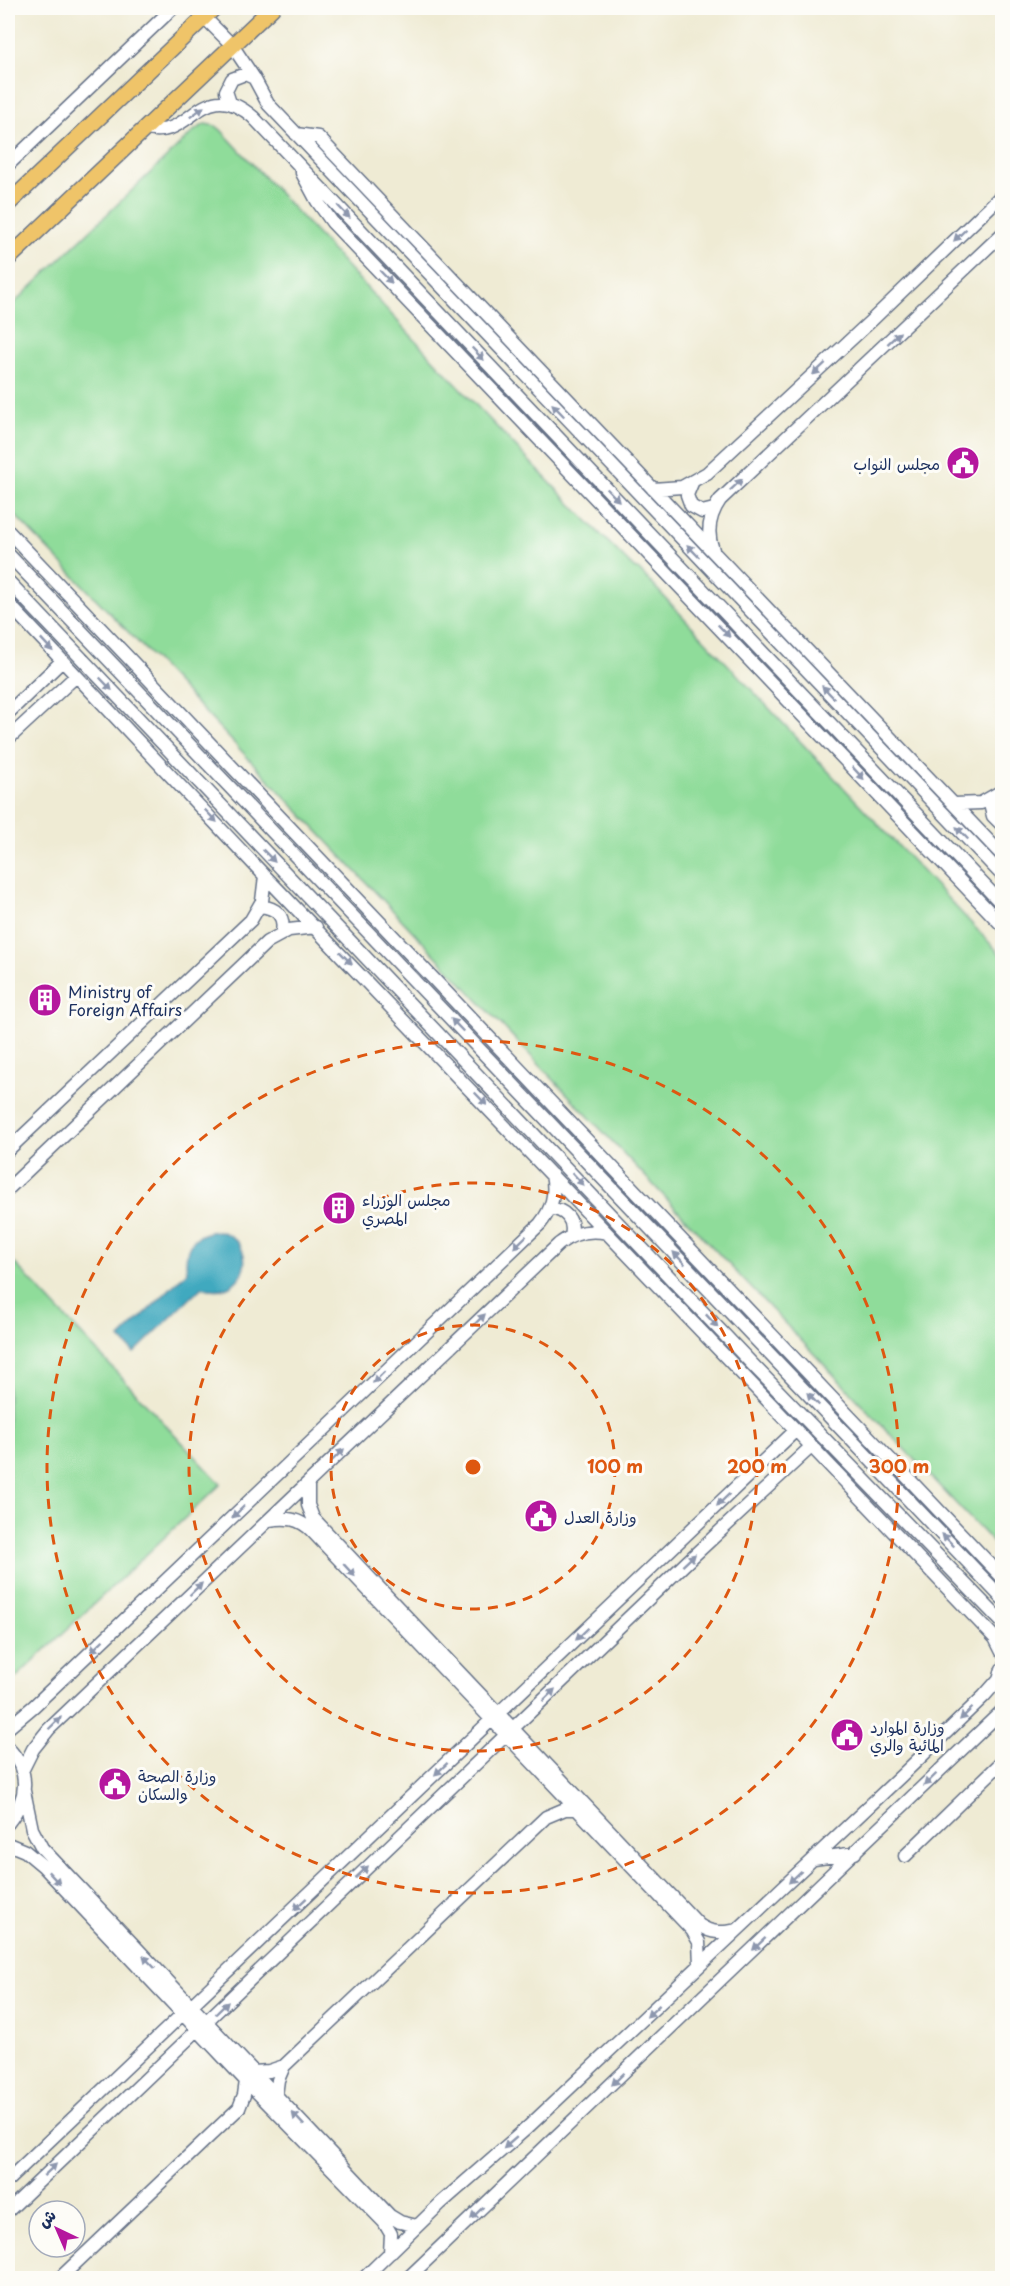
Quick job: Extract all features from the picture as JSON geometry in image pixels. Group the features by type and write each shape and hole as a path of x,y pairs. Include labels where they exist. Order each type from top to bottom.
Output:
{"main road":[{"path":"8,259 272,8"},
{"path":"8,204 209,12"}],"street":[{"path":"8,165 173,8"},
{"path":"209,12 254,78 268,104 1002,875"},
{"path":"230,103 226,91 232,79 245,74 254,78"},
{"path":"144,128 153,131 172,128 205,105 215,103 230,103 244,109 254,117 1002,903"},
{"path":"296,134 318,137 1002,855"},
{"path":"300,166 313,196 332,222 1002,925"},
{"path":"653,489 673,489 692,483 706,473 829,360 1002,195"},
{"path":"715,554 709,538 709,528 714,509 728,492 1002,234"},
{"path":"504,353 525,354"},
{"path":"692,483 687,495 691,506 702,512 714,509"},
{"path":"8,531 1002,1577"},
{"path":"8,554 1002,1598"},
{"path":"8,581 1002,1623"},
{"path":"8,603 265,876 994,1638 1002,1652"},
{"path":"8,713 62,661"},
{"path":"8,740 76,676"},
{"path":"190,794 200,784"},
{"path":"954,804 972,805 989,800 1002,792"},
{"path":"989,800 993,816 1002,825"},
{"path":"8,1150 251,920 264,895 265,876"},
{"path":"260,906 271,908 279,913 283,922 282,932"},
{"path":"8,1189 260,948 282,932 296,928 316,927"},
{"path":"531,1152 542,1142"},
{"path":"558,1158 572,1145"},
{"path":"8,1728 40,1701 540,1224 550,1209 554,1192 552,1175"},
{"path":"550,1209 566,1214 572,1224 571,1236"},
{"path":"22,1771 33,1749 48,1729 550,1253 571,1236 589,1231 607,1233"},
{"path":"8,2180 796,1430"},
{"path":"8,2211 812,1446"},
{"path":"308,1483 308,1505 313,1518 496,1717"},
{"path":"269,1520 288,1518 305,1524 699,1925 720,1933 737,1930"},
{"path":"972,1565 982,1555"},
{"path":"947,1589 958,1578"},
{"path":"364,2278 417,2226 527,2128 814,1859 984,1696 999,1679 1002,1669"},
{"path":"408,2278 1002,1710"},
{"path":"510,1731 576,1809 692,1930 699,1942 700,1964"},
{"path":"8,1748 17,1759 22,1771 32,1829 42,1848 186,2010 384,2222 391,2234 390,2253"},
{"path":"905,1856 1002,1762"},
{"path":"546,1817 556,1787"},
{"path":"8,1823 18,1809 24,1791"},
{"path":"271,2099 284,2066 546,1817 565,1809 576,1809"},
{"path":"8,1844 34,1858 186,2010"},
{"path":"814,1859 855,1853"},
{"path":"250,2076 284,2066"},
{"path":"60,2278 239,2108 250,2076"},
{"path":"271,2099 390,2216 400,2222 417,2226"},
{"path":"239,2108 271,2099"}],"green space":[{"path":"205,124 216,126 221,130 477,406 634,568 639,570 1002,956 1002,1552 8,508 8,309 195,130"},
{"path":"8,1256 221,1484 8,1685"}],"water":[{"path":"219,1231 233,1238 241,1248 244,1259 243,1270 238,1280 229,1287 217,1289 202,1287 134,1353 120,1338 187,1272 187,1255 192,1242 202,1234"}],"place":[{"name":"مجلس النواب","path":"963,463"},
{"name":"Ministry of Foreign Affairs","path":"45,1000"},
{"name":"مجلس الوزراء المصري","path":"339,1208"},
{"name":"وزارة العدل","path":"541,1516"},
{"name":"وزارة الموارد المائية والري","path":"847,1735"},
{"name":"وزارة الصحة والسكان","path":"115,1784"}]}
